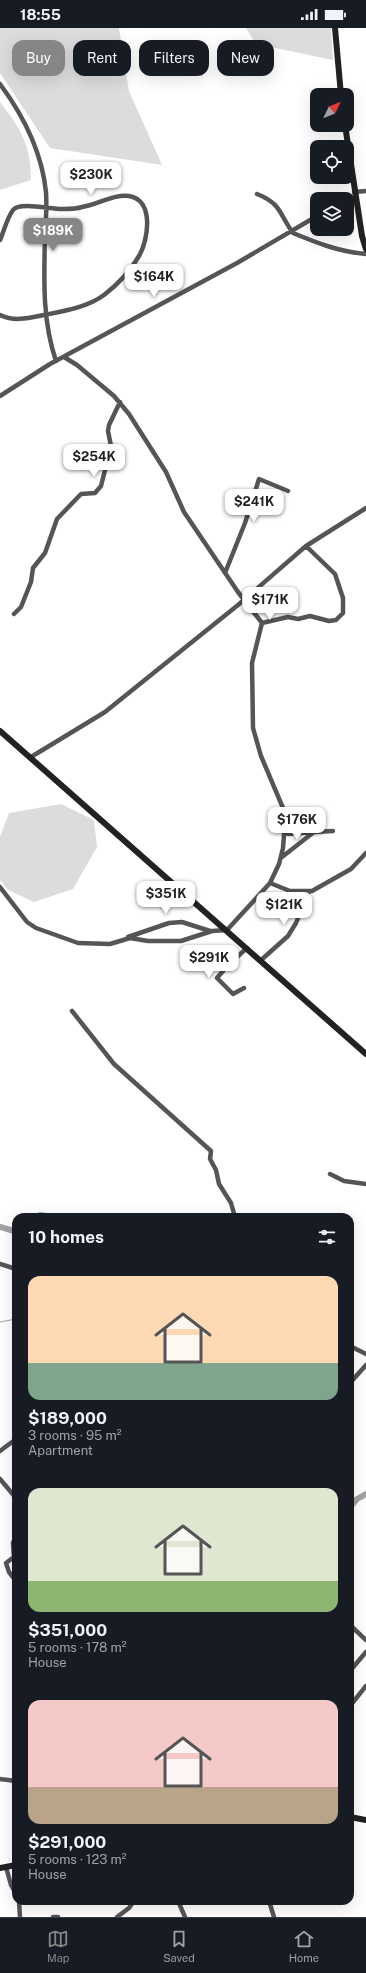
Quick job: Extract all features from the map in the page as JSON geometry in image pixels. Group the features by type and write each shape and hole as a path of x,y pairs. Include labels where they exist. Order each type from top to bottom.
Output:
{"street":[{"path":"335,28 340,88"},
{"path":"0,84 22,119 36,148 44,178 46,208 44,284 46,315 50,346 56,361"},
{"path":"346,132 362,236 366,249"},
{"path":"355,195 366,191"},
{"path":"257,194 271,199 286,218 293,233 328,247 351,253 366,254"},
{"path":"0,240 14,208 20,206 53,210 82,208 120,196 131,196 145,209 147,227 140,256 105,295 74,308 46,315 13,320 0,315"},
{"path":"0,396 56,361 237,263 310,220"},
{"path":"64,357 90,376 120,402 129,414 166,472 184,512 225,574 262,623"},
{"path":"14,614 21,607 31,582 33,568 36,563 40,562 45,553 56,519 81,494 95,493 101,486 111,446 108,431 109,425 120,402"},
{"path":"225,574 245,523 259,479 288,491"},
{"path":"30,757 105,712 244,600 306,546 366,508"},
{"path":"262,623 288,617 298,619 310,616 329,621 336,620 343,613 343,598 335,574 306,546"},
{"path":"124,939 181,941 212,931 227,930 270,883 282,857 284,832 283,808 261,756 254,728 252,662 262,623"},
{"path":"0,731 366,1054"},
{"path":"284,832 288,834 333,832"},
{"path":"282,857 314,832"},
{"path":"270,883 290,891 309,892 342,875 366,853"},
{"path":"0,887 27,922 40,931 78,943 110,944 169,923 182,922 212,931"},
{"path":"260,961 288,936 296,923 309,892"},
{"path":"244,988 233,994 217,978 228,965 247,948"},
{"path":"72,1011 114,1064 211,1151 210,1159 216,1170 219,1184 231,1203 234,1213"},
{"path":"330,1174 344,1181 366,1184"},
{"path":"0,1264 12,1267"},
{"path":"354,1348 366,1354"},
{"path":"354,1378 366,1365"},
{"path":"0,1451 12,1442"},
{"path":"0,1480 12,1494"},
{"path":"12,1558 6,1563 8,1572 12,1576"},
{"path":"354,1629 366,1640"},
{"path":"354,1666 366,1652"},
{"path":"354,1701 366,1686"},
{"path":"0,1778 12,1780"},
{"path":"354,1818 366,1820"},
{"path":"3,1868 12,1887"},
{"path":"19,1905 20,1917"},
{"path":"117,1917 131,1905"},
{"path":"180,1905 185,1917"},
{"path":"270,1905 274,1917"},
{"path":"127,1917 128,1908"},
{"path":"53,1917 58,1917"}],"shaded area":[{"path":"0,28 119,28 121,40 73,40 73,76 127,76 129,91 162,165 50,148 0,73"},
{"path":"246,28 331,28 333,60 274,48 274,40 254,40"},
{"path":"0,102 19,129 27,147 31,168 31,180 0,190"},
{"path":"61,804 94,820 97,847 73,889 34,902 8,890 0,880 0,837 9,813"}],"waterway":[{"path":"0,1227 12,1230"},
{"path":"0,1322 12,1320"},
{"path":"354,1502 366,1494"}]}
